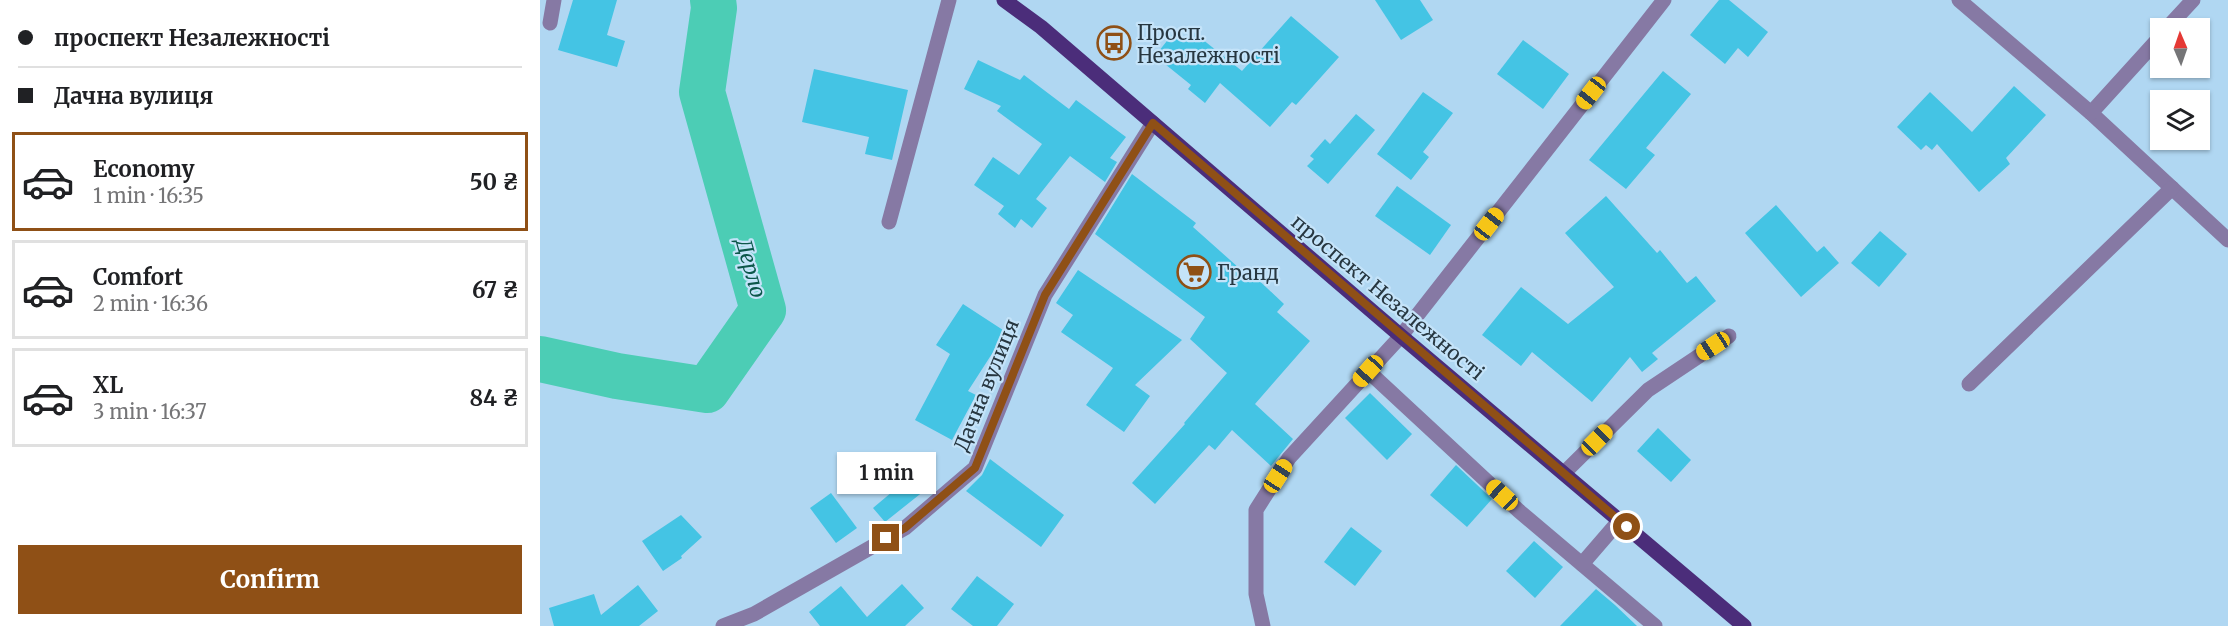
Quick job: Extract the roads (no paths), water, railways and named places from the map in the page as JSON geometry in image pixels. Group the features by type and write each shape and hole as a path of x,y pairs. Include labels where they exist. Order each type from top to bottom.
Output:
{"main road":[{"name":"проспект Незалежності","path":"1004,0 1041,27 1744,626"}],"street":[{"path":"550,23 554,0"},
{"path":"889,222 949,0"},
{"path":"1263,626 1257,594 1256,510 1289,458 1401,336 1664,0"},
{"path":"1959,0 2091,113 2228,240"},
{"path":"2176,18 2193,0"},
{"path":"2091,113 2150,48"},
{"name":"Дачна вулиця","path":"723,626 758,620 905,528 975,468 1045,295 1153,123"},
{"path":"1969,384 2172,188"},
{"path":"1564,474 1648,390 1729,336"},
{"path":"1368,371 1518,511 1655,626"},
{"path":"1582,564 1620,520"}],"waterway":[{"name":"Дерло","path":"540,359 617,376 707,390 763,310 702,92 714,8 713,0"}],"place":[{"name":"Просп. Незалежності","path":"1114,43"},
{"name":"Гранд","path":"1194,272"}]}
